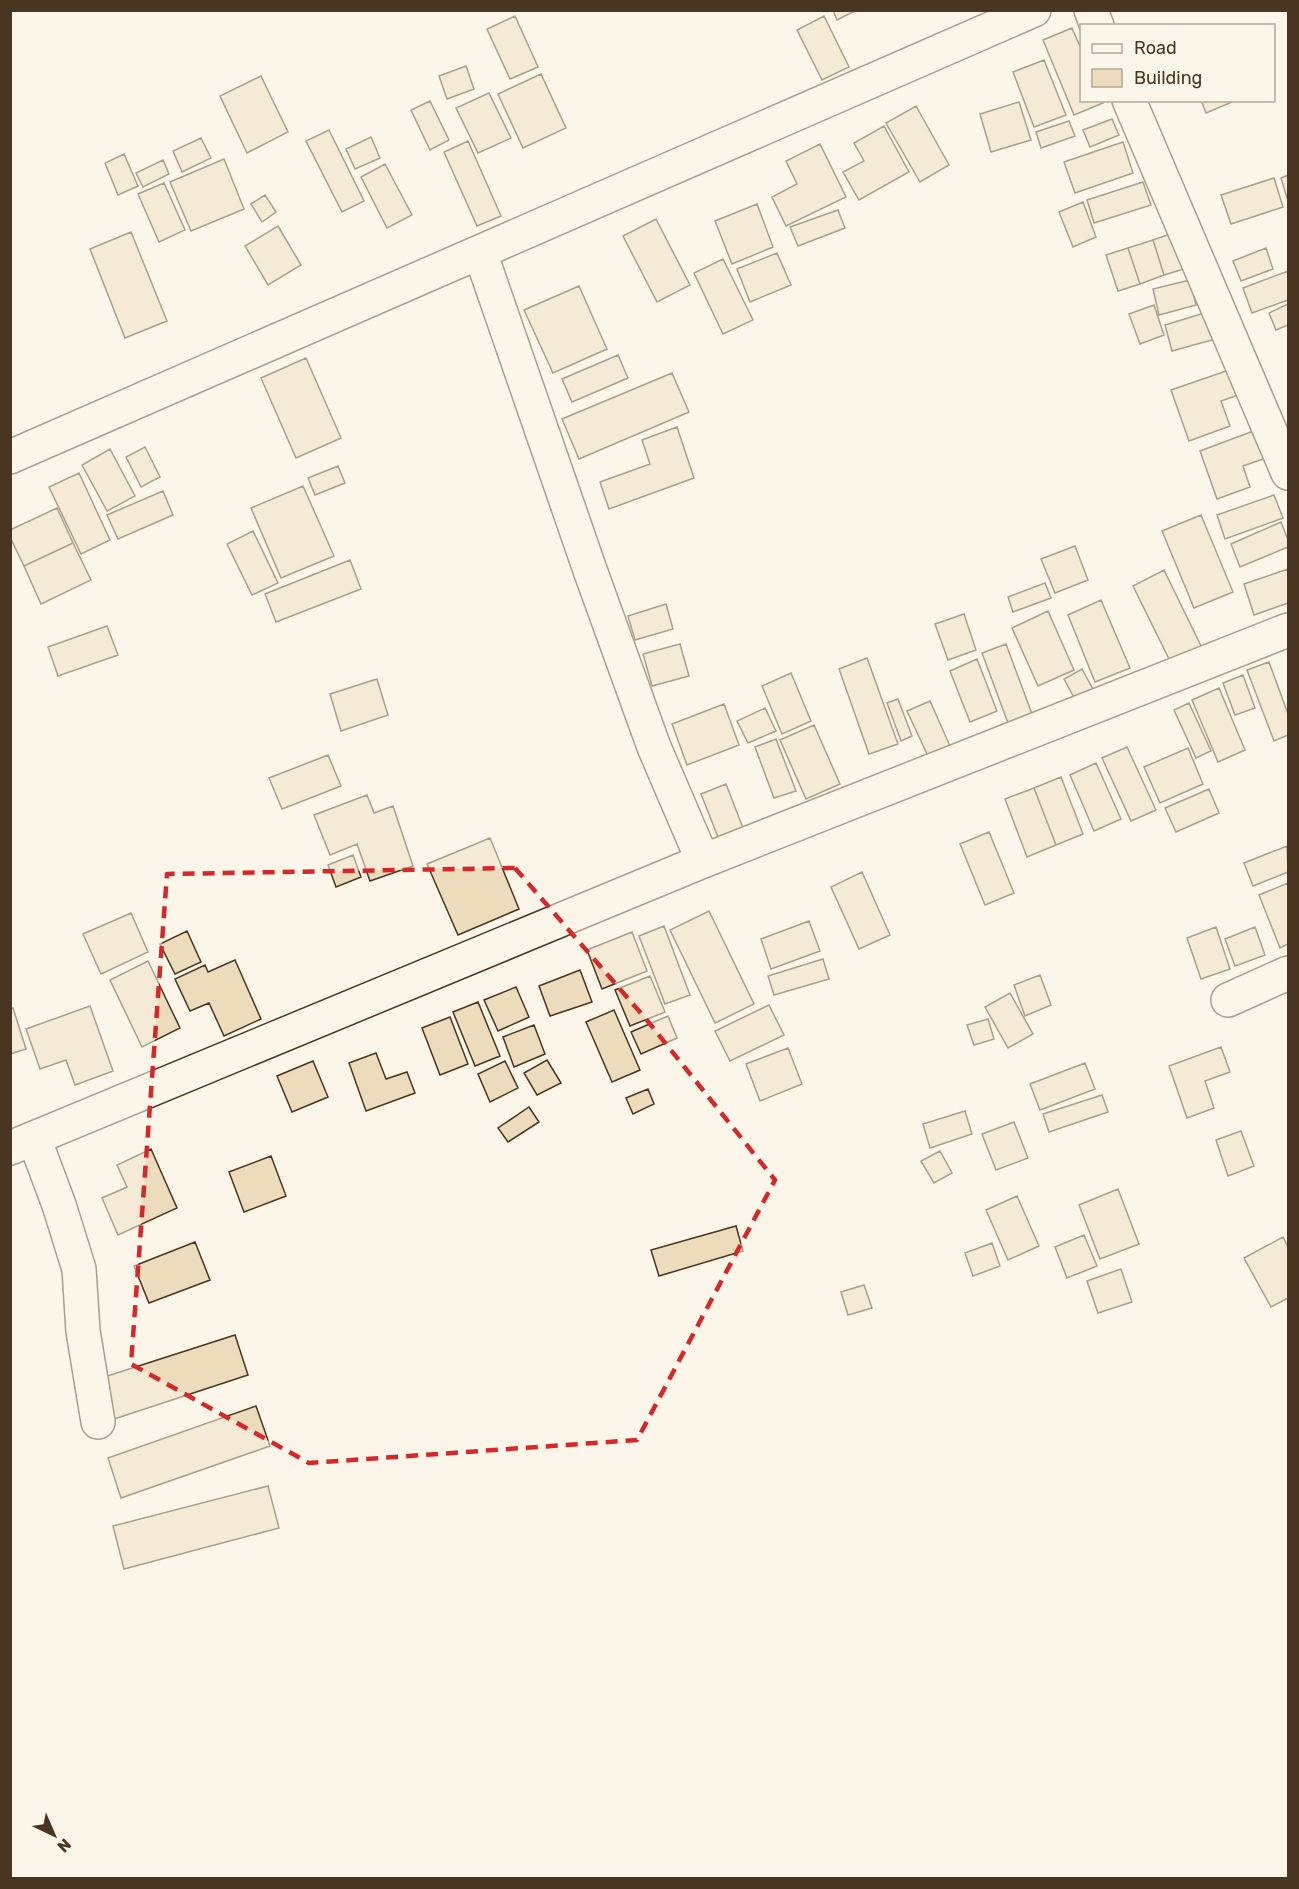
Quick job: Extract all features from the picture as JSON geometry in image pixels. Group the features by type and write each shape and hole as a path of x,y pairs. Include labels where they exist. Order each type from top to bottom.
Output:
{"street":[{"path":"10,457 1034,10"},
{"path":"1131,102 1288,473"},
{"path":"480,252 654,747 703,861"},
{"path":"98,1422 83,1331 79,1269 59,1205 22,1143 703,861 1288,630"},
{"path":"1228,1000 1288,973"}],"highlighted area":[{"path":"515,868 646,1019 775,1180 637,1440 309,1463 131,1364 167,874"}],"building":[{"path":"833,10 857,10 837,20"},
{"path":"515,16 538,67 510,79 487,29"},
{"path":"824,16 849,67 822,80 797,30"},
{"path":"1072,28 1080,46 1080,102 1103,103 1074,115 1043,40"},
{"path":"1044,60 1066,115 1034,127 1013,72"},
{"path":"466,66 474,89 447,99 439,76"},
{"path":"541,74 566,128 523,148 498,94"},
{"path":"261,76 288,132 247,153 220,96"},
{"path":"489,93 511,138 478,153 456,108"},
{"path":"430,101 449,140 430,150 411,110"},
{"path":"1019,102 1031,140 991,152 980,114"},
{"path":"1202,102 1232,102 1206,113"},
{"path":"916,106 949,165 920,182 886,123"},
{"path":"1112,119 1119,135 1090,147 1083,130"},
{"path":"1069,121 1075,136 1041,148 1036,132"},
{"path":"884,126 909,172 859,200 843,172 864,161 854,143"},
{"path":"329,130 364,201 342,212 306,141"},
{"path":"371,137 380,158 355,169 346,149"},
{"path":"201,138 211,158 182,172 173,151"},
{"path":"468,141 501,216 477,226 444,152"},
{"path":"1123,142 1133,173 1075,193 1064,162"},
{"path":"820,144 846,197 786,226 772,197 797,184 786,161"},
{"path":"124,154 138,186 118,195 105,163"},
{"path":"224,159 244,209 191,231 170,182"},
{"path":"163,160 169,174 143,187 136,173"},
{"path":"385,164 412,215 387,228 361,177"},
{"path":"1288,175 1288,197 1287,198 1281,178"},
{"path":"1274,178 1283,207 1231,224 1221,195"},
{"path":"1143,182 1151,205 1094,223 1087,200"},
{"path":"164,183 185,230 159,242 138,194"},
{"path":"265,195 276,212 262,222 251,204"},
{"path":"1083,202 1096,237 1073,247 1059,212"},
{"path":"757,204 773,247 732,264 715,221"},
{"path":"838,210 845,228 798,246 790,227"},
{"path":"656,219 690,285 657,302 623,236"},
{"path":"278,226 301,265 268,285 245,246"},
{"path":"131,232 167,321 125,338 90,249"},
{"path":"1176,232 1187,268 1164,275 1153,240"},
{"path":"1153,240 1164,275 1140,284 1128,248"},
{"path":"1128,248 1140,284 1118,291 1106,255"},
{"path":"1266,248 1273,269 1241,281 1233,261"},
{"path":"777,253 791,285 750,302 737,269"},
{"path":"723,259 753,320 723,334 694,273"},
{"path":"1288,271 1288,300 1252,313 1243,288"},
{"path":"1190,280 1196,305 1159,315 1153,289"},
{"path":"579,286 607,349 553,373 524,310"},
{"path":"1288,304 1288,325 1276,330 1269,313"},
{"path":"1154,305 1164,335 1140,344 1129,314"},
{"path":"1211,311 1219,338 1172,351 1165,325"},
{"path":"618,355 628,378 572,402 562,379"},
{"path":"306,358 341,438 296,458 261,378"},
{"path":"1232,369 1241,394 1221,401 1230,426 1189,441 1171,390"},
{"path":"672,373 689,412 579,459 562,419"},
{"path":"677,427 694,478 609,509 600,482 650,464 642,440"},
{"path":"1256,430 1266,458 1243,466 1250,487 1217,499 1200,451"},
{"path":"145,447 160,477 141,487 126,457"},
{"path":"110,449 135,496 107,511 82,465"},
{"path":"338,466 345,483 315,495 308,478"},
{"path":"79,473 110,540 81,554 49,487"},
{"path":"303,486 334,556 281,578 251,508"},
{"path":"163,491 173,515 118,539 107,515"},
{"path":"1274,495 1283,518 1225,539 1217,515"},
{"path":"57,508 73,543 24,566 10,537 10,530"},
{"path":"1201,515 1233,592 1194,608 1162,531"},
{"path":"1281,522 1288,540 1288,547 1240,567 1231,544"},
{"path":"253,531 278,583 252,595 227,544"},
{"path":"73,543 91,580 41,604 24,566"},
{"path":"1075,546 1088,580 1055,593 1041,559"},
{"path":"350,560 361,589 276,622 265,594"},
{"path":"1288,569 1288,603 1254,615 1244,584"},
{"path":"1164,570 1202,648 1171,663 1133,586"},
{"path":"1045,583 1051,598 1013,612 1008,597"},
{"path":"1101,600 1130,668 1095,682 1068,615"},
{"path":"666,604 673,629 635,640 628,616"},
{"path":"1048,611 1074,670 1038,686 1012,628"},
{"path":"964,614 976,650 948,660 935,624"},
{"path":"107,626 118,655 58,676 48,647"},
{"path":"680,644 689,676 652,686 643,654"},
{"path":"1006,644 1032,714 1008,723 982,653"},
{"path":"867,658 898,744 869,754 839,669"},
{"path":"977,659 997,711 970,722 950,671"},
{"path":"1269,662 1288,714 1288,735 1274,741 1247,670"},
{"path":"1082,669 1095,693 1077,703 1064,679"},
{"path":"791,673 811,721 782,734 762,686"},
{"path":"1243,675 1255,708 1235,715 1223,683"},
{"path":"377,679 388,715 341,731 330,694"},
{"path":"1219,688 1245,750 1218,762 1192,700"},
{"path":"898,699 912,736 901,741 887,703"},
{"path":"930,701 950,746 928,756 907,711"},
{"path":"1189,703 1211,751 1196,758 1174,710"},
{"path":"724,704 739,745 687,765 672,724"},
{"path":"765,708 776,731 748,743 737,721"},
{"path":"814,725 840,784 806,799 780,740"},
{"path":"776,739 796,791 774,798 755,747"},
{"path":"1127,747 1156,810 1131,821 1102,758"},
{"path":"1188,748 1203,784 1160,803 1144,767"},
{"path":"328,755 341,786 282,809 269,778"},
{"path":"1096,763 1121,819 1094,831 1070,775"},
{"path":"1061,777 1083,834 1056,845 1034,788"},
{"path":"726,784 743,828 718,837 701,794"},
{"path":"1034,788 1056,845 1027,857 1005,799"},
{"path":"1209,789 1219,813 1176,832 1165,808"},
{"path":"367,795 374,813 393,806 413,866 370,881 357,844 330,855 314,815"},
{"path":"989,832 1014,893 985,905 960,844"},
{"path":"490,838 519,909 458,935 427,864"},
{"path":"1287,846 1288,872 1253,886 1244,863"},
{"path":"353,855 361,877 336,887 328,865"},
{"path":"862,872 890,935 859,949 831,887"},
{"path":"1288,883 1288,944 1280,948 1259,895"},
{"path":"709,911 754,1004 715,1023 670,930"},
{"path":"131,913 148,952 101,974 83,934"},
{"path":"809,921 820,951 771,969 761,939"},
{"path":"664,926 690,995 665,1004 639,936"},
{"path":"1216,927 1230,969 1201,979 1187,938"},
{"path":"1255,927 1265,955 1235,966 1225,939"},
{"path":"187,931 201,962 175,974 160,944"},
{"path":"632,932 647,971 602,989 587,950"},
{"path":"823,959 829,979 774,995 768,976"},
{"path":"235,960 261,1019 224,1036 209,1003 190,1011 175,979 205,965 208,972"},
{"path":"148,961 180,1028 142,1047 110,980"},
{"path":"580,970 592,1002 550,1016 539,986"},
{"path":"1040,975 1051,1005 1025,1016 1014,985"},
{"path":"650,976 665,1012 630,1026 615,990"},
{"path":"516,987 529,1017 498,1031 484,1000"},
{"path":"1010,993 1033,1034 1008,1048 985,1007"},
{"path":"478,1002 500,1056 475,1066 453,1012"},
{"path":"769,1005 784,1035 730,1061 715,1031"},
{"path":"90,1006 113,1071 75,1085 66,1060 40,1069 26,1029"},
{"path":"13,1008 26,1049 10,1054 10,1009"},
{"path":"614,1010 640,1070 612,1082 586,1022"},
{"path":"668,1016 677,1038 641,1054 631,1032"},
{"path":"450,1017 468,1064 440,1075 422,1028"},
{"path":"988,1019 994,1039 974,1045 967,1025"},
{"path":"534,1025 545,1054 514,1067 503,1037"},
{"path":"1221,1047 1230,1072 1205,1081 1214,1108 1187,1118 1169,1066"},
{"path":"788,1048 802,1084 760,1101 746,1064"},
{"path":"376,1053 386,1079 407,1072 415,1093 366,1111 349,1063"},
{"path":"547,1060 561,1083 537,1095 524,1073"},
{"path":"313,1061 328,1097 292,1112 277,1076"},
{"path":"505,1061 518,1088 490,1102 478,1074"},
{"path":"1085,1063 1095,1089 1040,1110 1030,1084"},
{"path":"648,1089 654,1104 633,1114 626,1098"},
{"path":"1102,1095 1108,1112 1049,1132 1043,1114"},
{"path":"529,1107 539,1122 508,1142 498,1128"},
{"path":"965,1111 972,1134 930,1148 923,1124"},
{"path":"1014,1122 1028,1158 996,1170 982,1134"},
{"path":"1241,1131 1254,1166 1228,1176 1216,1140"},
{"path":"151,1149 177,1208 118,1235 102,1198 127,1187 117,1165"},
{"path":"940,1151 952,1173 934,1183 921,1161"},
{"path":"271,1156 286,1196 244,1212 229,1172"},
{"path":"1118,1189 1139,1244 1100,1259 1079,1205"},
{"path":"1017,1196 1039,1246 1008,1260 986,1210"},
{"path":"736,1226 743,1251 659,1276 651,1250"},
{"path":"1084,1235 1097,1266 1067,1278 1055,1247"},
{"path":"1283,1237 1288,1247 1288,1298 1271,1307 1244,1258"},
{"path":"195,1242 210,1280 149,1303 134,1266"},
{"path":"992,1243 1000,1266 973,1276 965,1253"},
{"path":"1121,1269 1132,1302 1098,1313 1087,1281"},
{"path":"864,1285 872,1308 848,1315 841,1292"},
{"path":"235,1335 248,1375 108,1421 95,1380"},
{"path":"256,1406 270,1446 121,1498 108,1458"},
{"path":"268,1486 279,1528 124,1569 113,1526"}]}
